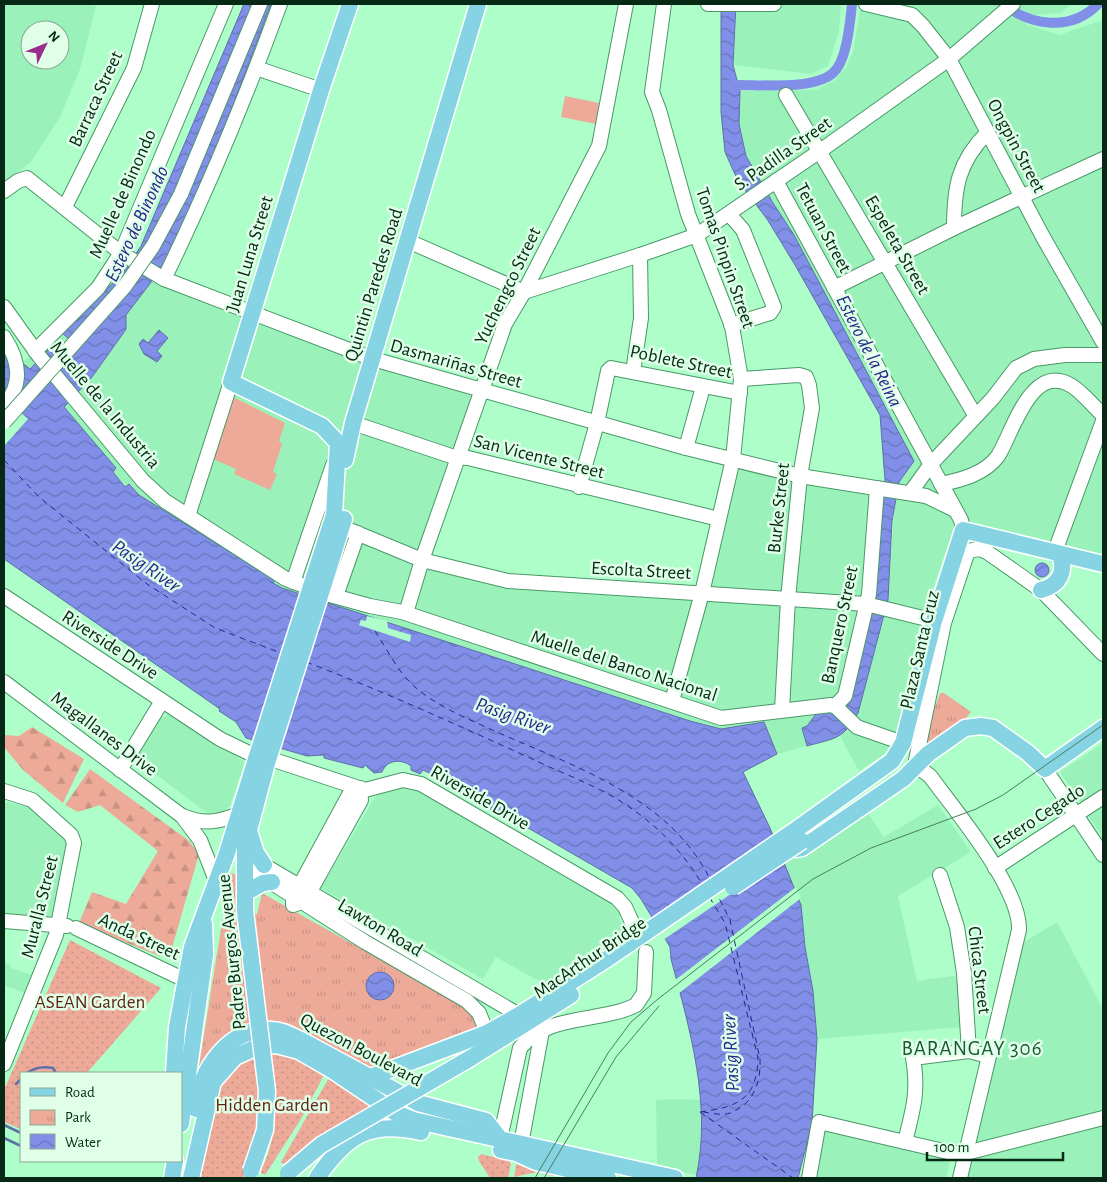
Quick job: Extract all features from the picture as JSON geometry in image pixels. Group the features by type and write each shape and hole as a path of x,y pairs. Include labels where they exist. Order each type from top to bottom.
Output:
{"main road":[{"name":"Juan Luna Street","path":"231,382 321,90 350,4"},
{"path":"467,4 473,20"},
{"name":"Quintin Paredes Road","path":"317,586 342,527 345,509 346,457 353,423 478,4"},
{"path":"231,382 322,426 338,443 334,515 317,586"},
{"path":"322,426 353,423"},
{"path":"963,530 1103,564"},
{"name":"Plaza Santa Cruz","path":"903,743 939,622 963,530"},
{"path":"1041,590 1051,588 1058,581 1062,573 1063,563 1057,554"},
{"name":"Padre Burgos Avenue","path":"174,1072 177,1027 192,947 262,759 317,586"},
{"name":"MacArthur Bridge","path":"368,1078 486,1033 610,963 795,837 916,765 965,728 981,726 993,728 1028,753 1045,769"},
{"path":"1045,769 1103,728"},
{"name":"MacArthur Bridge","path":"795,837 892,761 903,743"},
{"name":"Padre Burgos Avenue","path":"249,1175 265,1130 267,1091 245,911 244,860 262,759"},
{"path":"249,829 253,848 264,865"},
{"path":"245,893 258,886 272,882"},
{"name":"Padre Burgos Avenue","path":"182,1117 205,955 204,919"},
{"name":"MacArthur Bridge","path":"287,1175 321,1145 469,1059 540,1024 610,963"},
{"name":"Quezon Boulevard","path":"190,1178 194,1156 195,1124 201,1080 221,1051 245,1035 272,1030 284,1032 418,1103 486,1121 500,1140"},
{"name":"Quezon Boulevard","path":"194,1156 205,1124 213,1082 235,1056 259,1046 277,1045 299,1051 405,1117 521,1144 578,1164 608,1178"},
{"name":"Quezon Boulevard","path":"316,1178 332,1156 344,1145 367,1132 387,1126 402,1127 516,1153 536,1162 578,1164 675,1178"},
{"path":"172,1178 175,1162"}],"street":[{"name":"Barraca Street","path":"65,207 134,68 152,4"},
{"name":"Muelle de Binondo","path":"38,355 125,256 226,4"},
{"path":"4,422 125,286 153,246 180,194 260,4"},
{"path":"160,277 195,215 256,68 280,4"},
{"name":"Yuchengco Street","path":"406,613 422,560 505,324 524,292 600,146 626,4"},
{"name":"Tomas Pinpin Street","path":"664,4 652,92 659,110 688,214 731,325 741,379 734,459 702,593 672,701"},
{"path":"713,4 774,4"},
{"name":"Ongpin Street","path":"866,4 912,15 949,58 1021,196 1103,342"},
{"name":"S. Padilla Street","path":"524,292 640,255 697,234 820,151 949,58 1013,4"},
{"path":"256,68 321,90"},
{"name":"Espeleta Street","path":"786,94 976,415"},
{"path":"954,228 956,182 964,163 987,133"},
{"path":"834,288 885,261 1103,159"},
{"name":"Dasmariñas Street","path":"4,191 18,181 27,178 125,256 160,277 252,315 373,359 686,448 800,476 926,496 955,510"},
{"name":"Tetuan Street","path":"771,185 834,288 931,464 963,525 963,530"},
{"path":"729,214 743,230 774,307 770,313 731,325"},
{"path":"408,241 524,292"},
{"path":"633,372 641,318 640,255"},
{"name":"Muelle de la Industria","path":"4,307 38,355 142,481 165,502 188,516"},
{"path":"4,337 13,353 17,369 15,389 4,406"},
{"path":"892,491 931,464 993,398 1016,368 1034,359 1103,355"},
{"name":"Poblete Street","path":"597,423 608,371 615,368 740,393"},
{"name":"Burke Street","path":"741,379 799,375 806,378 810,385 812,408 800,476 788,599 782,710"},
{"name":"Juan Luna Street","path":"188,516 231,382"},
{"path":"940,484 969,478 997,457 1031,394 1043,384 1056,382 1073,387 1103,415"},
{"path":"686,448 703,386"},
{"path":"1057,554 1098,453 1103,421"},
{"name":"San Vicente Street","path":"353,423 459,457 719,519"},
{"path":"579,487 597,423"},
{"name":"Banquero Street","path":"837,708 845,696 869,605 870,585 892,491"},
{"name":"Muelle del Banco Nacional","path":"188,516 317,586 370,606 406,613 721,718 828,705 837,708"},
{"name":"Escolta Street","path":"342,527 422,560 508,581 869,605 939,622"},
{"path":"317,586 358,533"},
{"name":"Plaza Santa Cruz","path":"916,765 939,622 968,551 973,549 987,552 1041,590"},
{"path":"4,586 92,648 108,666"},
{"path":"1041,590 1103,654"},
{"name":"Riverside Drive","path":"4,596 220,739 262,759 371,790 402,780 421,784 617,898 625,907 636,931"},
{"name":"Magallanes Drive","path":"4,682 182,816 200,840 217,883"},
{"path":"120,770 162,701"},
{"path":"837,708 852,723 903,743"},
{"path":"916,765 930,776 995,868 1020,919 1019,930 960,1178"},
{"path":"1045,769 1102,850"},
{"path":"301,895 362,800 360,788"},
{"name":"Muralla Street","path":"4,1064 48,959 68,927 73,852 73,838 32,800 6,794"},
{"name":"Estero Cegado","path":"995,868 1103,798"},
{"name":"Magallanes Drive","path":"182,816 204,823 216,822 240,814"},
{"name":"Lawton Road","path":"244,860 272,882 301,895 519,1015"},
{"name":"Lawton Road","path":"244,860 264,865 301,895 467,1001 479,1013 486,1033"},
{"name":"Chica Street","path":"940,876 957,927 964,973 968,1051"},
{"name":"Anda Street","path":"4,921 68,927 185,980"},
{"path":"500,1140 517,1054 524,1043 540,1024 636,1004 644,994 646,952"},
{"path":"521,1144 540,1024"},
{"path":"905,1142 916,1098 917,1082 913,1058 968,1051 988,1056"},
{"path":"809,1178 819,1122 952,1153 966,1153 1103,1118"}],"shaded area":[{"path":"4,4 87,4 96,6 80,69 60,117 31,162 5,183"},
{"path":"737,4 841,4 839,31 828,66 811,74 733,65"},
{"path":"861,4 997,4 1028,25 1059,35 1103,20 1103,560 957,521 919,626 925,637 899,727 890,745 890,750 859,771 840,736 849,729 858,713 883,622 888,600 895,502 899,482 914,461 794,235 746,156 739,124 740,91 816,90 835,80 846,67 853,52"},
{"path":"1010,4 1072,4 1060,13 1035,15"},
{"path":"121,253 164,279 481,390 422,560 486,577 701,593 733,459 883,489 850,700 845,707 816,714 807,727 802,728 807,746 777,754 764,722 721,729 690,721 282,588 273,583 274,580 139,495 129,484 126,487 113,472 116,468 22,363 44,343"},
{"path":"172,714 245,762 230,806 218,814 207,813 133,757 160,718"},
{"path":"1103,743 1103,838 1060,772"},
{"path":"411,785 611,899 621,913 619,917 625,934 551,988 496,957 483,979 321,888 375,797 383,791"},
{"path":"4,802 29,807 66,838 68,844 54,920 4,917"},
{"path":"938,805 971,852 898,896 917,981 959,975 964,1027 817,1039 813,991 805,947 801,905 783,862 864,808 884,837"},
{"path":"1057,922 1103,1009 1103,1178 967,1178 989,1070 1024,942"},
{"path":"4,963 11,965 11,968 34,976 26,994 4,985"},
{"path":"656,1100 700,1100 701,1157 697,1175 657,1166"},
{"path":"823,1128 951,1157 946,1178 812,1178"}],"green space":[{"path":"565,96 599,103 596,124 561,117"},
{"path":"233,397 285,423 279,441 282,444 273,472 277,474 270,490 234,474 236,469 213,459"},
{"path":"940,693 944,693 971,712 966,718 931,743 925,744 924,738"},
{"path":"32,727 84,759 63,803 23,770 4,747 4,735 19,736"},
{"path":"90,769 188,840 199,854 170,955 159,956 79,923 92,892 126,904 158,851 100,805 78,812 65,805"},
{"path":"230,873 240,875 242,914 257,914 262,893 463,1006 477,1017 481,1030 374,1072 347,1055 298,1038 249,1025 221,1040 198,1072"},
{"name":"ASEAN Garden","path":"70,940 161,988 88,1072 20,1072 20,1129 4,1122 4,1090"},
{"path":"258,1052 263,1108 247,1170 243,1178 201,1178 217,1090 230,1069"},
{"path":"270,1052 288,1053 325,1073 301,1119 265,1175 260,1172 267,1158 271,1143 274,1114"},
{"path":"330,1076 379,1105 306,1147 286,1165 281,1162"},
{"path":"481,1154 509,1161 511,1164 508,1178 490,1178 479,1161 478,1157"},
{"path":"517,1161 555,1171 553,1176 537,1172 514,1177"}],"water":[{"name":"Pasig River","path":"244,4 271,4 228,119 168,260 126,315 126,329 122,335 92,377 64,407 116,468 113,472 125,487 129,484 139,495 275,580 273,583 282,588 690,721 721,729 764,722 777,754 743,772 770,828 801,905 805,947 813,991 817,1039 812,1123 798,1178 696,1178 702,1123 697,1068 691,1040 671,959 670,947 641,899 632,888 516,821 514,823 449,785 450,783 423,770 420,774 411,770 411,766 403,762 391,763 382,772 374,773 365,765 363,768 324,758 324,755 307,756 246,738 236,722 219,711 220,709 4,559 4,349 30,369 49,349 55,354 69,339 62,333 123,273 141,246"},
{"path":"721,4 736,4 733,65 740,91 739,124 746,156 794,235 914,461 899,482 892,521 888,600 858,713 848,728 837,737 807,746 802,728 807,726 816,714 845,707 850,700 885,480 880,415 795,265 767,219 738,181 725,152 721,112"},
{"path":"159,330 168,338 157,351 162,356 157,362 144,354 139,344 143,339 148,343"},
{"path":"1039,563 1045,563 1049,570 1045,577 1039,577 1035,573 1035,567"},
{"path":"380,972 390,976 394,986 390,996 380,1000 370,996 366,986 370,976"}],"pier":[{"path":"4,398 28,419 4,446"},
{"path":"367,616 387,621 388,628 411,635 410,642 359,625 361,620 366,621"},
{"path":"784,858 663,940 650,921"},
{"path":"796,887 801,898 678,994 674,981"}],"waterway":[{"path":"731,85 769,86 799,84 824,79 833,73 842,60 845,51 852,4"},
{"path":"1003,4 1026,17 1051,23 1076,19 1098,4"},
{"path":"28,1072 36,1068 46,1067 53,1068 55,1072"},
{"path":"16,1084 20,1080"},
{"path":"4,1125 20,1133"},
{"path":"4,1138 20,1146"}],"ferry route":[{"path":"4,460 39,497 147,584 215,628 281,653"},
{"path":"375,631 402,673 414,687 445,708 584,770 643,804 669,825 692,850 710,879"},
{"path":"306,662 419,708 608,794 642,816 662,833 688,863 702,884"},
{"path":"703,1112 727,1114 745,1104 757,1084 760,1068 760,1059 730,920 717,894"},
{"path":"700,1112 725,1107 742,1099 754,1083 758,1058 725,923 710,898"},
{"path":"700,1112 793,1178"}],"tram line":[{"path":"535,1178 608,1053 631,1022 658,999 813,879 871,848 976,809 1003,795 1103,725"},
{"path":"544,1178 616,1057 659,1006"}],"district":[{"name":"BARANGAY 306","path":"972,1048"}],"water label":[{"name":"Estero de Binondo","path":"137,224"},
{"name":"Estero de la Reina","path":"869,351"}],"park label":[{"name":"Hidden Garden","path":"272,1105"}]}
